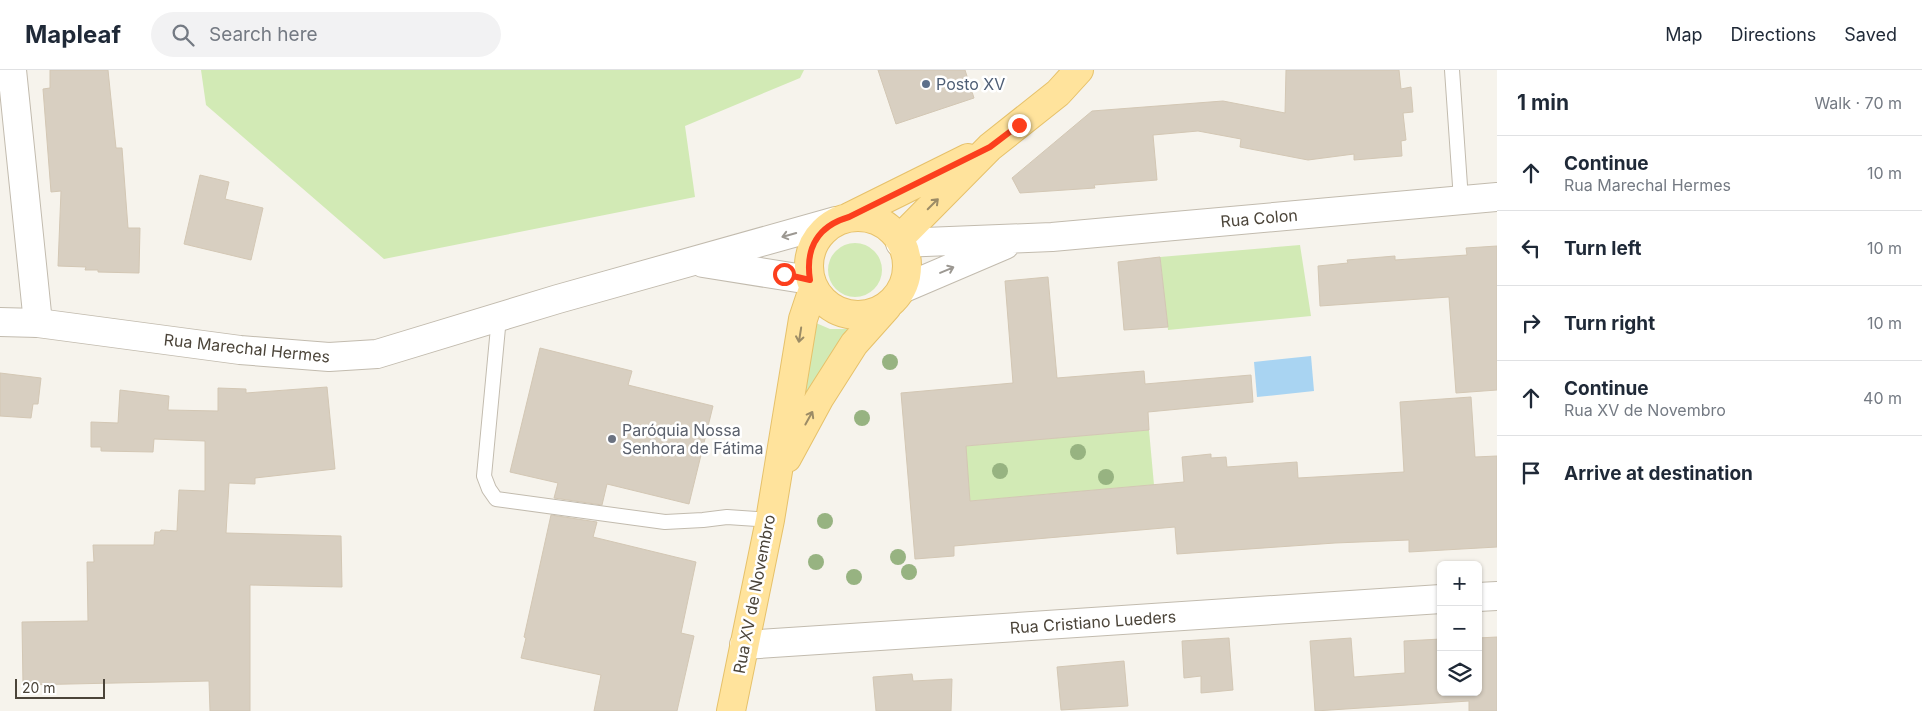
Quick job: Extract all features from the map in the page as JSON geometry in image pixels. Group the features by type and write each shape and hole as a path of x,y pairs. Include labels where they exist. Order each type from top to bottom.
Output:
{"main road":[{"path":"900,241 990,147 1058,92 1079,70"},
{"path":"842,219 865,217 880,222 893,231 900,241 907,259 906,274 897,295 879,310 864,315 848,314 833,308 820,298 812,284 809,255 815,241 824,230 842,219 990,147"},
{"name":"Rua XV de Novembro","path":"731,711 770,520 803,319 812,284"},
{"name":"Rua XV de Novembro","path":"777,476 819,399 854,344 897,295"}],"street":[{"path":"12,70 38,323"},
{"name":"Rua Colon","path":"900,241 1020,239 1497,197"},
{"name":"Rua Marechal Hermes","path":"0,322 38,323 240,350 329,358 377,354 499,317 842,219"},
{"name":"Rua Colon","path":"897,295 1020,239"},
{"name":"Rua Marechal Hermes","path":"692,262 812,284"},
{"path":"1482,597 1497,596"},
{"name":"Rua Cristiano Lueders","path":"744,645 1437,599"}],"lane":[{"path":"1452,70 1461,200"},
{"path":"499,317 484,476 488,489 496,499 665,522 727,517 770,520"}],"green space":[{"path":"201,70 804,70 800,78 685,126 695,197 384,259 206,105"},
{"path":"855,243 865,245 874,251 880,260 882,270 880,280 874,289 865,295 855,297 845,295 836,289 830,280 828,270 830,260 836,251 845,245"},
{"path":"1300,245 1311,316 1168,330 1160,257"},
{"path":"809,320 830,329 858,329 797,421"},
{"path":"1149,430 1154,485 970,501 965,446"}],"water":[{"path":"1311,356 1314,391 1257,397 1254,362"}],"building":[{"path":"50,70 108,70 116,148 122,148 128,228 140,228 139,273 98,272 98,270 85,270 86,267 58,266 61,191 51,192 43,89 50,88"},
{"name":"Posto XV","path":"878,70 965,70 974,98 896,124"},
{"path":"1286,70 1399,70 1401,89 1411,87 1413,112 1403,113 1406,140 1401,141 1402,156 1354,160 1354,154 1308,160 1240,147 1241,139 1198,131 1153,135 1157,180 1094,185 1095,188 1020,193 1012,178 1092,111 1223,101 1285,113"},
{"path":"200,175 229,182 225,199 263,208 251,260 184,244"},
{"path":"1497,246 1497,390 1456,393 1449,297 1320,306 1318,266 1348,263 1347,260 1395,256 1395,260 1467,255 1466,248"},
{"path":"1160,257 1168,327 1124,330 1118,262"},
{"path":"1048,277 1057,378 1144,371 1145,384 1251,375 1253,402 1148,412 1149,430 966,446 970,501 1184,482 1182,457 1211,454 1211,458 1226,457 1227,467 1297,462 1298,478 1404,472 1400,402 1471,397 1475,457 1497,456 1497,547 1409,552 1409,540 1177,554 1175,527 954,546 954,556 915,559 901,393 1013,383 1005,281"},
{"name":"Paróquia Nossa Senhora de Fátima","path":"540,348 632,371 628,385 713,406 689,504 607,484 602,505 554,498 558,483 510,472"},
{"path":"0,373 41,378 38,404 33,404 31,418 0,416"},
{"path":"327,387 335,469 255,478 255,484 229,483 226,533 341,536 342,587 250,585 250,711 210,711 209,681 23,685 22,622 88,621 87,562 94,562 93,545 154,545 155,532 160,532 161,530 177,531 179,490 205,491 205,441 154,439 153,452 101,451 101,447 91,447 91,422 118,423 120,390 169,396 168,410 218,411 218,388 246,389 246,393"},
{"path":"551,515 597,522 593,537 696,562 681,633 694,636 677,711 594,711 601,675 521,658"},
{"path":"1497,637 1497,711 1469,711 1469,701 1315,711 1310,641 1351,638 1354,677 1405,673 1404,641 1437,639 1437,696 1482,696 1482,638"},
{"path":"1229,638 1233,690 1201,693 1201,676 1184,678 1182,641"},
{"path":"1124,661 1128,706 1061,710 1057,667"},
{"path":"912,674 913,681 952,679 951,711 876,711 873,677"}],"place":[{"name":"Posto XV","path":"926,84"},
{"name":"Paróquia Nossa Senhora de Fátima","path":"612,439"}],"route":[{"path":"784,274 810,280 808,270 809,255 815,241 824,230 836,221 849,217 990,147 1019,125"}]}
